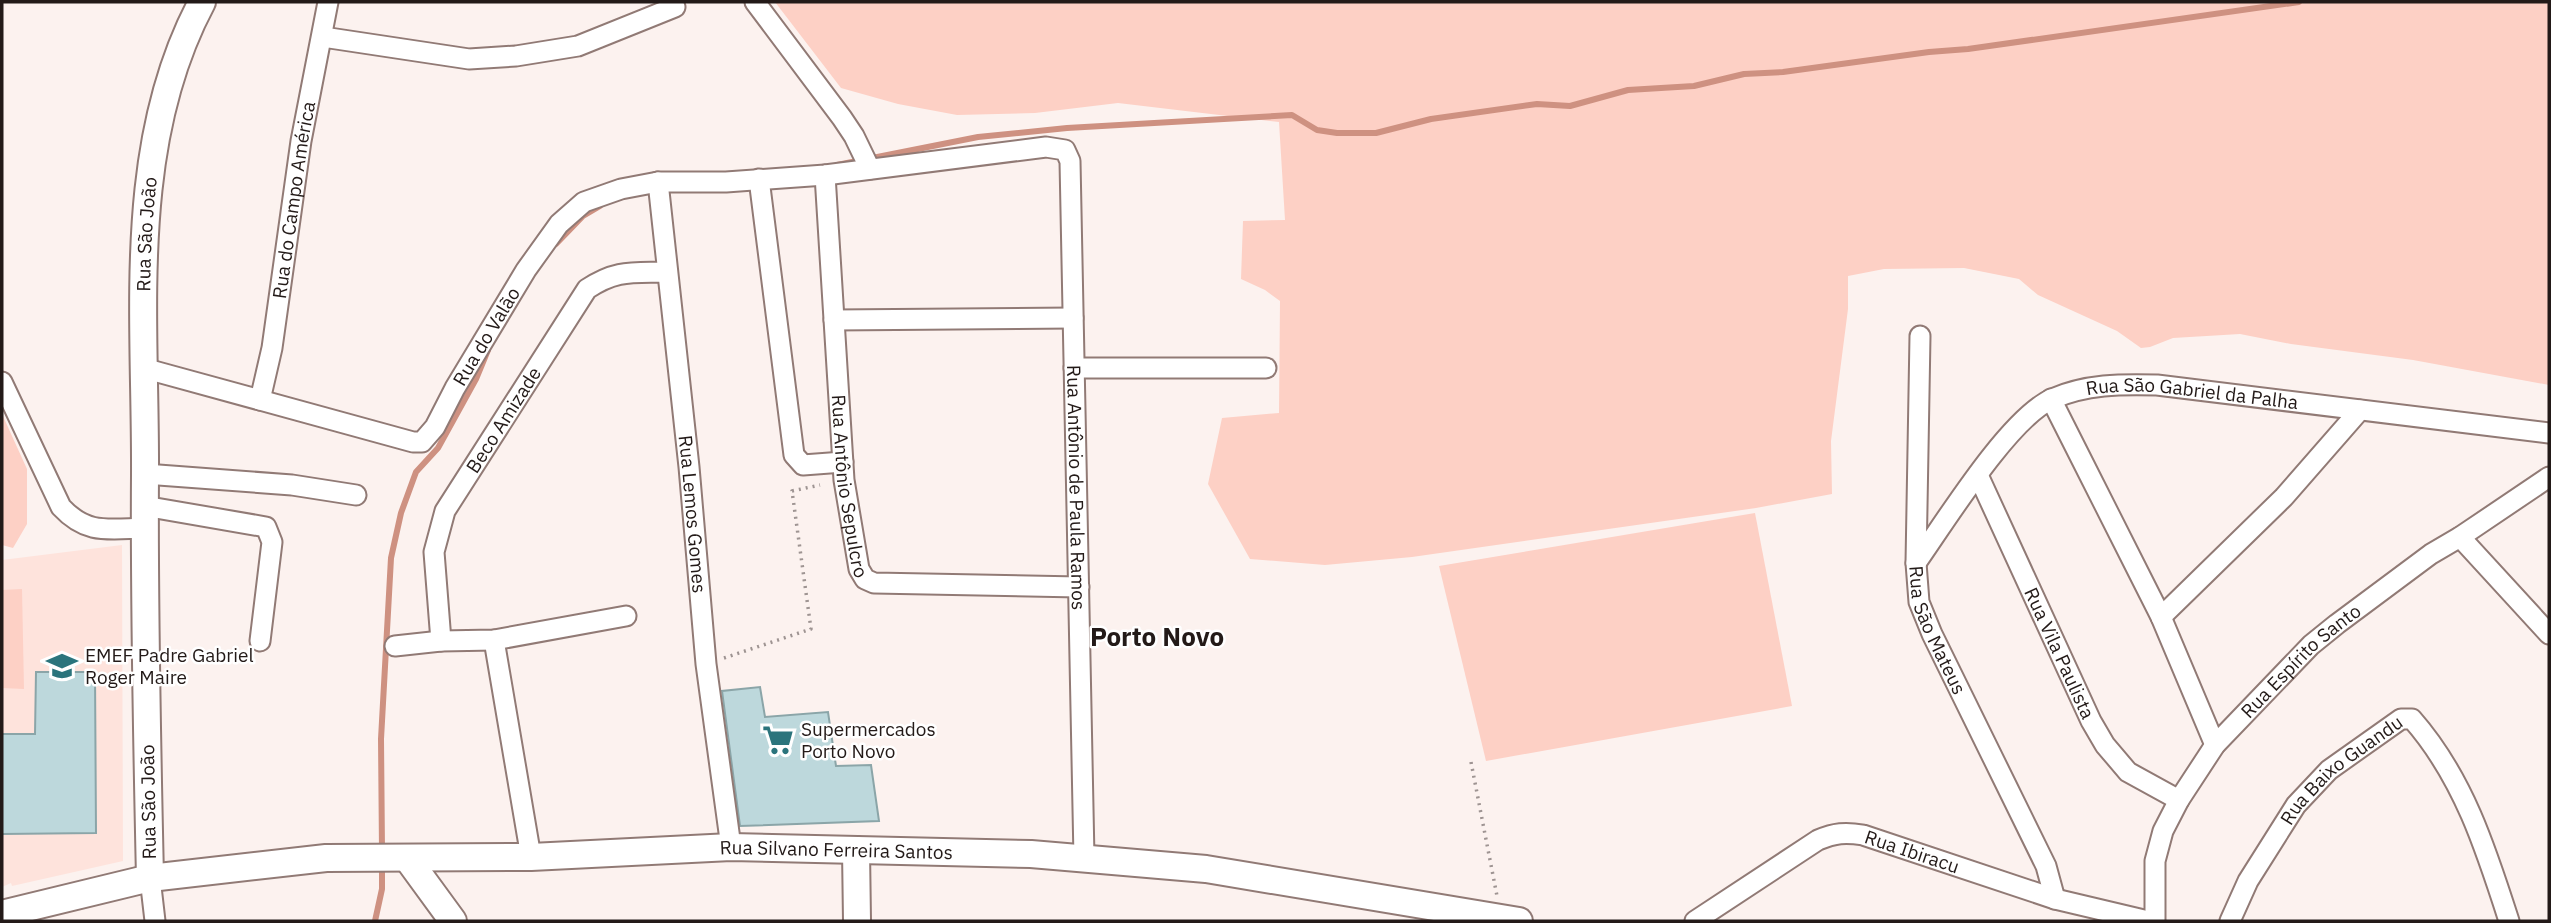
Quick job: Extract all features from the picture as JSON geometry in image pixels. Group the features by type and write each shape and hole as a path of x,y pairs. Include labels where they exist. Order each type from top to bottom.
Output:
{"street":[{"name":"Rua São João","path":"150,877 144,517 145,239 151,163 164,97 184,36 202,2"},
{"name":"Rua do Campo América","path":"260,400 272,348 302,141 328,2"},
{"path":"755,2 842,118 870,169"},
{"path":"323,37 469,59 516,56 578,46 675,7"},
{"name":"Rua do Valão","path":"143,368 413,442 422,442 435,427 455,388 526,270 559,225 584,202 621,189 658,181 825,175 1046,147 1065,150 1070,161"},
{"name":"Rua Antônio de Paula Ramos","path":"1070,161 1084,858"},
{"name":"Rua Antônio Sepulcro","path":"825,175 844,471 859,569 865,579 874,583 1079,587"},
{"path":"759,179 794,455 803,465 844,471"},
{"name":"Rua Lemos Gomes","path":"658,181 689,467 706,664 732,847"},
{"name":"Beco Amizade","path":"441,641 434,552 445,511 587,289 604,277 618,273 667,272"},
{"path":"834,320 1073,318"},
{"name":"Rua São Mateus","path":"1920,336 1916,564 1919,602 1932,634 2046,866 2055,899"},
{"path":"1074,368 1266,368"},
{"path":"2,382 61,507 74,521 103,529 144,517 265,527 272,542 260,641"},
{"name":"Rua São Gabriel da Palha","path":"1916,564 1978,475 2028,414 2051,399 2092,386 2157,385 2549,433"},
{"path":"2051,399 2161,617 2215,745"},
{"path":"2161,617 2284,497 2360,410"},
{"path":"145,474 292,485 356,495"},
{"name":"Rua Vila Paulista","path":"1978,475 2091,721 2105,745 2128,772 2179,800"},
{"name":"Rua Espírito Santo","path":"2155,921 2155,861 2163,831 2179,800 2215,745 2311,645 2431,554 2549,477"},
{"path":"2460,537 2549,634"},
{"path":"395,646 441,641 494,640 626,616"},
{"path":"494,640 531,858"},
{"name":"Rua Baixo Guandu","path":"2230,921 2248,881 2296,805 2329,770 2401,719 2412,719 2433,743 2457,782 2488,855 2509,921"},
{"name":"Rua Ibiracu","path":"1695,921 1818,840 1845,832 1863,835 2055,899 2148,921"},
{"name":"Rua Silvano Ferreira Santos","path":"2,914 150,877 326,858 531,858 732,847 1084,858 1206,869 1510,920"},
{"path":"856,850 857,921"},
{"path":"407,858 453,921"},
{"path":"150,877 155,921"}],"path":[{"path":"706,664 811,629 793,491 844,471"},
{"path":"1471,762 1510,920"}],"shaded area":[{"path":"775,2 2549,2 2549,385 2413,360 2291,344 2240,334 2173,338 2141,348 2117,331 2038,295 2019,279 1964,268 1884,269 1848,276 1848,309 1831,441 1832,494 1756,508 1412,557 1325,565 1250,559 1208,484 1222,418 1279,413 1280,301 1265,290 1241,279 1243,221 1285,220 1279,122 1118,103 1035,113 957,115 898,104 841,88"},
{"path":"2,414 27,469 27,524 13,548 2,545"},
{"path":"1755,513 1792,706 1486,761 1439,566"},
{"name":"EMEF Padre Gabriel Roger Maire","path":"122,545 123,861 2,887 2,560"},
{"path":"22,589 24,689 2,688 2,590"}],"building":[{"path":"36,672 95,672 96,833 2,834 2,734 35,734"},
{"path":"760,687 765,717 828,712 836,766 871,765 879,821 740,826 722,691"}],"waterway":[{"path":"837,165 978,137 1067,128 1292,115 1317,130 1376,133 1431,119 1537,104 1570,106 1628,90 1694,86 1744,74 1783,72 1968,49 2299,2"},
{"path":"556,244 583,216 600,206"},
{"path":"382,850 381,739 391,558 401,513 416,472 438,448 476,379 488,350"},
{"path":"375,921 382,889 382,864"}],"place":[{"name":"EMEF Padre Gabriel Roger Maire","path":"62,666"},
{"name":"Supermercados Porto Novo","path":"778,740"}],"district":[{"name":"Porto Novo","path":"1157,637"}]}
